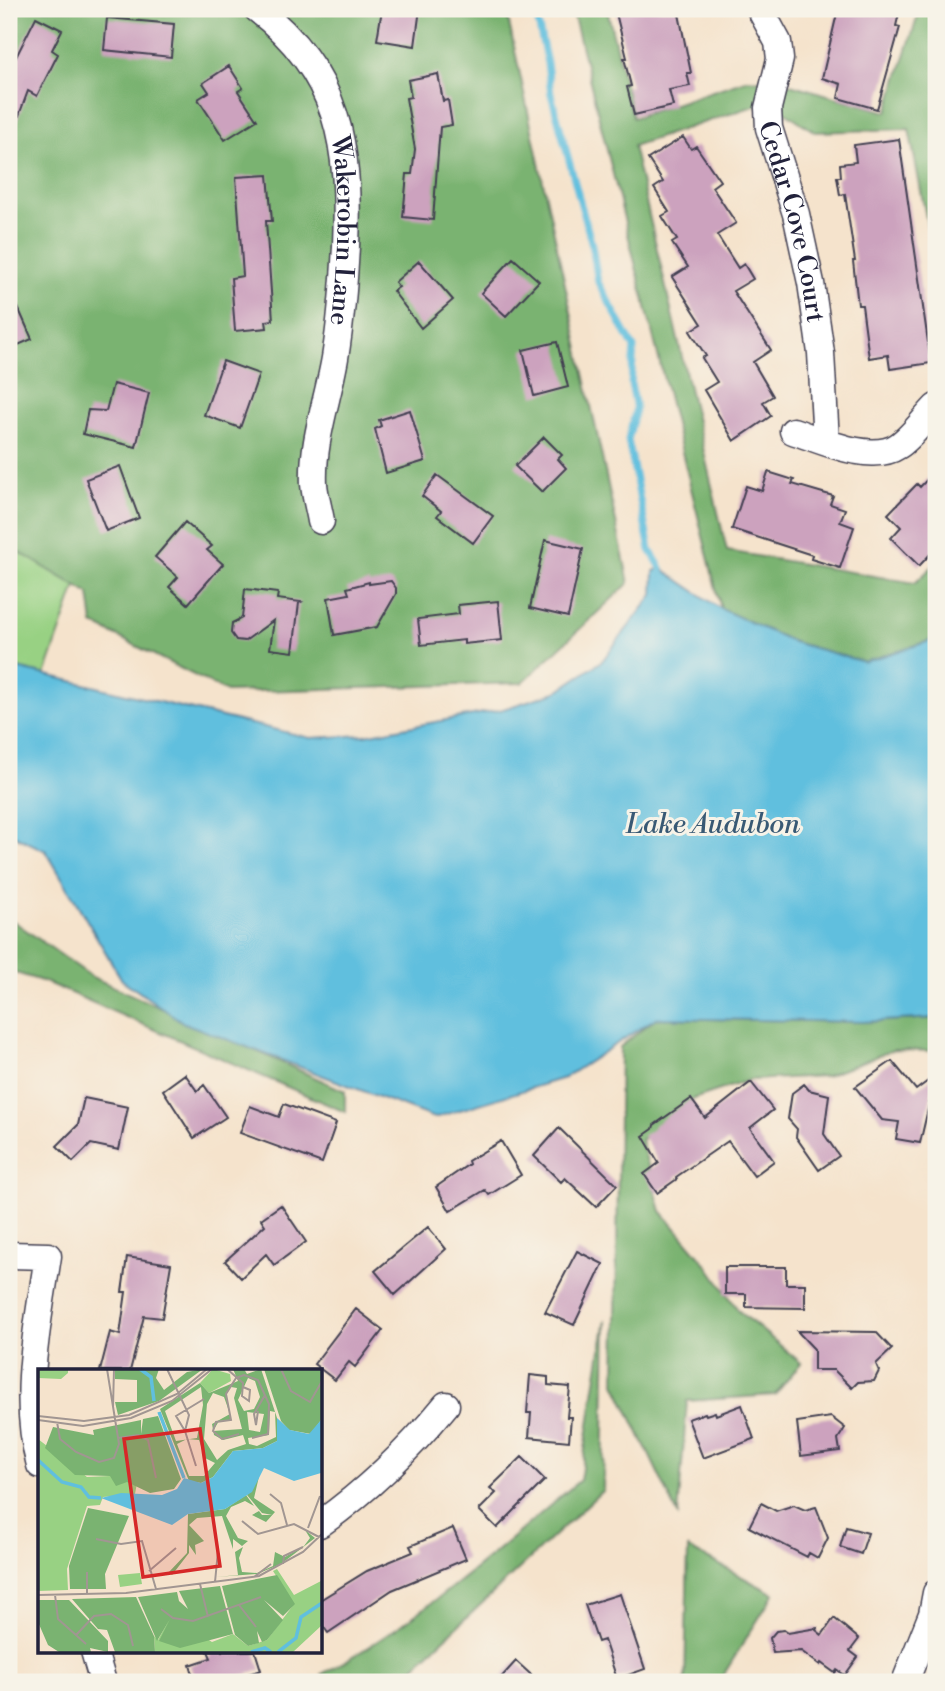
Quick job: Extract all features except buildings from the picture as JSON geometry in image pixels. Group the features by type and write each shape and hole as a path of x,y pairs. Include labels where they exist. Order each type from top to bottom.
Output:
{"street":[{"name":"Wakerobin Lane","path":"257,9 278,25 300,49 321,81 336,116 344,151 347,215 344,289 335,358 314,459 314,486 321,521"},
{"name":"Cedar Cove Court","path":"760,9 778,42 780,59 768,108 769,128 796,214 811,283 821,353 826,441"},
{"path":"793,431 867,453 881,453 898,446 936,407"},
{"path":"9,1255 48,1256 32,1373 33,1417 38,1451"},
{"path":"322,1522 384,1473 446,1405"},
{"path":"905,1682 932,1614 936,1592"},
{"path":"94,1652 103,1682"}],"green space":[{"path":"9,9 506,9 629,583 522,683 227,692 93,624 89,594 9,546"},
{"path":"572,9 607,9 633,118 748,79 790,84 887,112 920,9 936,9 936,269 909,129 815,132 769,101 633,146 727,551 915,583 936,563 936,639 864,662 793,642 721,609"},
{"path":"9,428 89,549 45,675 9,666"},
{"path":"9,918 92,977 345,1091 345,1112 45,982 9,971"},
{"path":"656,1018 863,1022 936,1018 936,1051 893,1050 826,1076 750,1080 693,1099 641,1140 661,1211 708,1266 739,1311 801,1363 775,1395 687,1401 678,1515 615,1383 620,1047"},
{"path":"606,1319 603,1490 398,1682 327,1682 322,1674 424,1609 488,1559 580,1480"},
{"path":"688,1548 774,1594 719,1682 685,1682"}],"water":[{"name":"Lake Audubon","path":"661,568 721,609 793,642 864,662 936,639 936,1018 863,1022 656,1018 564,1078 434,1118 184,1023 122,980 46,851 9,833 9,666 310,738 365,735 500,710 556,692 602,661 653,595 654,571"}],"waterway":[{"path":"535,9 551,94 592,245 598,282 634,348 631,384 636,408 628,440 650,550 661,568"}]}
